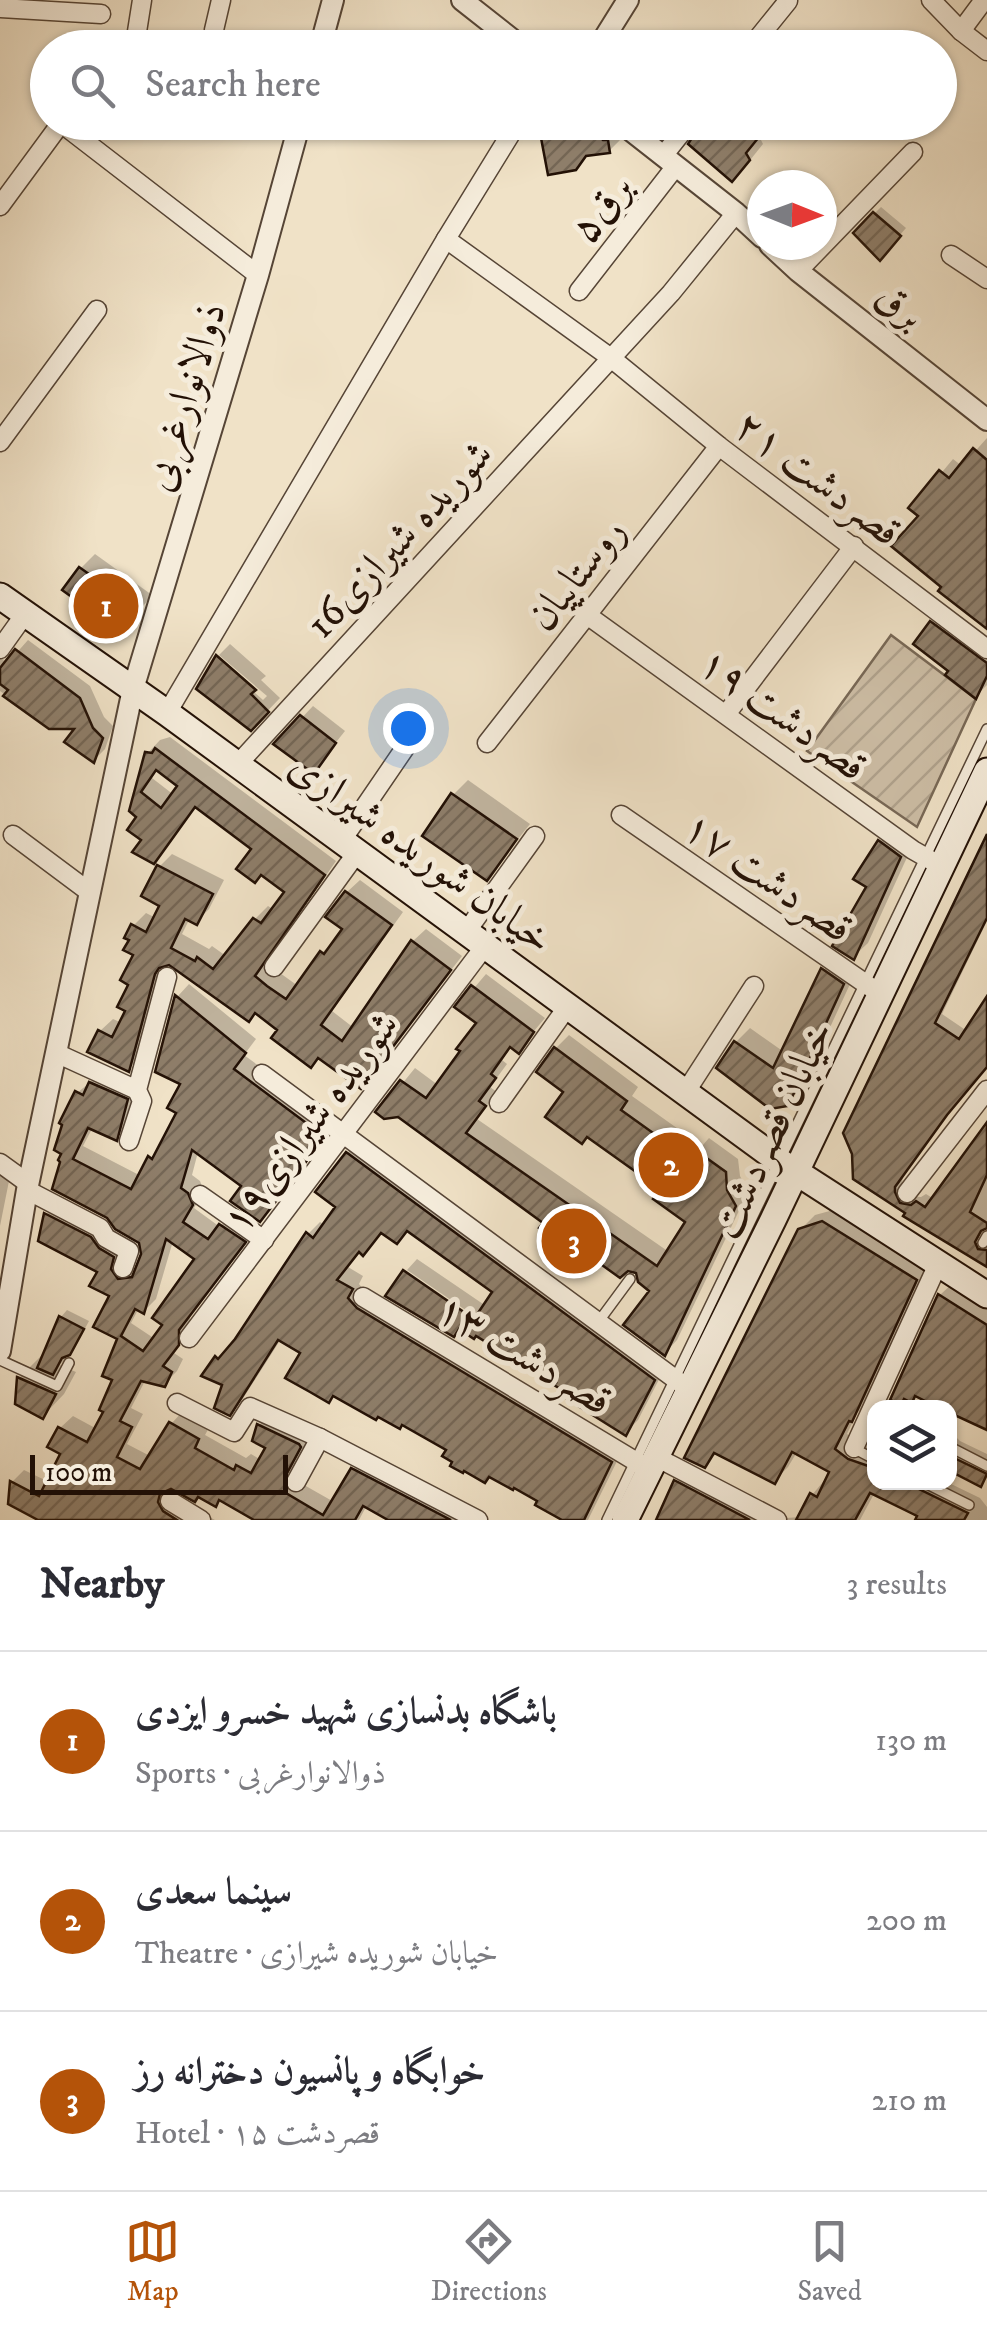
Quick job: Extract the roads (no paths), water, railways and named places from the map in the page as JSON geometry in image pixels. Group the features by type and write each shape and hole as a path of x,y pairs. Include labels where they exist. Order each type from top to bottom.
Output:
{"main road":[{"name":"خیابان شوریده شیرازی","path":"0,596 167,713 787,1167 987,1295"},
{"name":"خیابان قصردشت","path":"625,1520 682,1384 933,862 987,771"}],"street":[{"path":"137,30 142,0"},
{"path":"214,30 221,0"},
{"path":"324,30 332,0"},
{"path":"609,30 628,0"},
{"path":"931,0 960,31 987,51"},
{"path":"960,31 984,0"},
{"path":"765,30 788,1"},
{"path":"472,4 502,30"},
{"path":"0,8 101,14"},
{"path":"0,206 48,140"},
{"path":"84,140 258,275"},
{"name":"ذوالانوارغربی","path":"0,1347 28,1187 133,690 295,140"},
{"path":"167,713 507,140"},
{"path":"643,140 747,223"},
{"name":"برق۵","path":"579,291 680,140"},
{"path":"798,271 912,152"},
{"name":"شوریده شیرازی16","path":"237,766 671,293 736,213"},
{"name":"قصردشت ۲۱","path":"446,239 611,358 719,446 987,649"},
{"path":"951,255 987,279"},
{"name":"برق","path":"786,260 987,420"},
{"path":"0,442 96,310"},
{"name":"روستاییان","path":"487,742 719,446"},
{"path":"726,713 854,546"},
{"path":"0,649 25,614"},
{"name":"قصردشت ۱۹","path":"586,615 933,862"},
{"path":"274,967 409,742"},
{"name":"قصردشت ۱۷","path":"621,815 872,989"},
{"path":"12,835 88,891"},
{"name":"شوریده شیرازی۱۹","path":"189,1338 342,1134 476,939 535,836"},
{"path":"129,1142 142,1100 138,1090 168,976"},
{"path":"685,1093 754,986"},
{"path":"499,1103 568,1006"},
{"path":"56,1053 138,1090"},
{"path":"262,1074 682,1384"},
{"path":"908,1193 987,1090"},
{"path":"0,1163 28,1187 100,1228 106,1238 129,1251 122,1268"},
{"path":"200,1196 264,1240"},
{"path":"876,1400 938,1264"},
{"name":"قصردشت ۱۳","path":"364,1297 647,1462 777,1520"},
{"path":"177,1403 234,1432 250,1407 320,1438 478,1520"},
{"path":"854,1448 867,1420"},
{"path":"296,1482 320,1438"},
{"path":"170,1501 201,1520"}],"lane":[{"path":"933,862 987,729"},
{"path":"598,1324 630,1280"},
{"path":"0,1360 57,1386 69,1363"},
{"path":"854,1448 867,1454"},
{"path":"957,1451 987,1466"},
{"path":"607,1520 647,1462"},
{"path":"939,1490 970,1506"}],"place":[{"name":"باشگاه بدنسازی شهید خسرو ایزدی","path":"106,606"},
{"name":"سینما سعدی","path":"671,1165"},
{"name":"خوابگاه و پانسیون دخترانه رز","path":"574,1241"}]}
